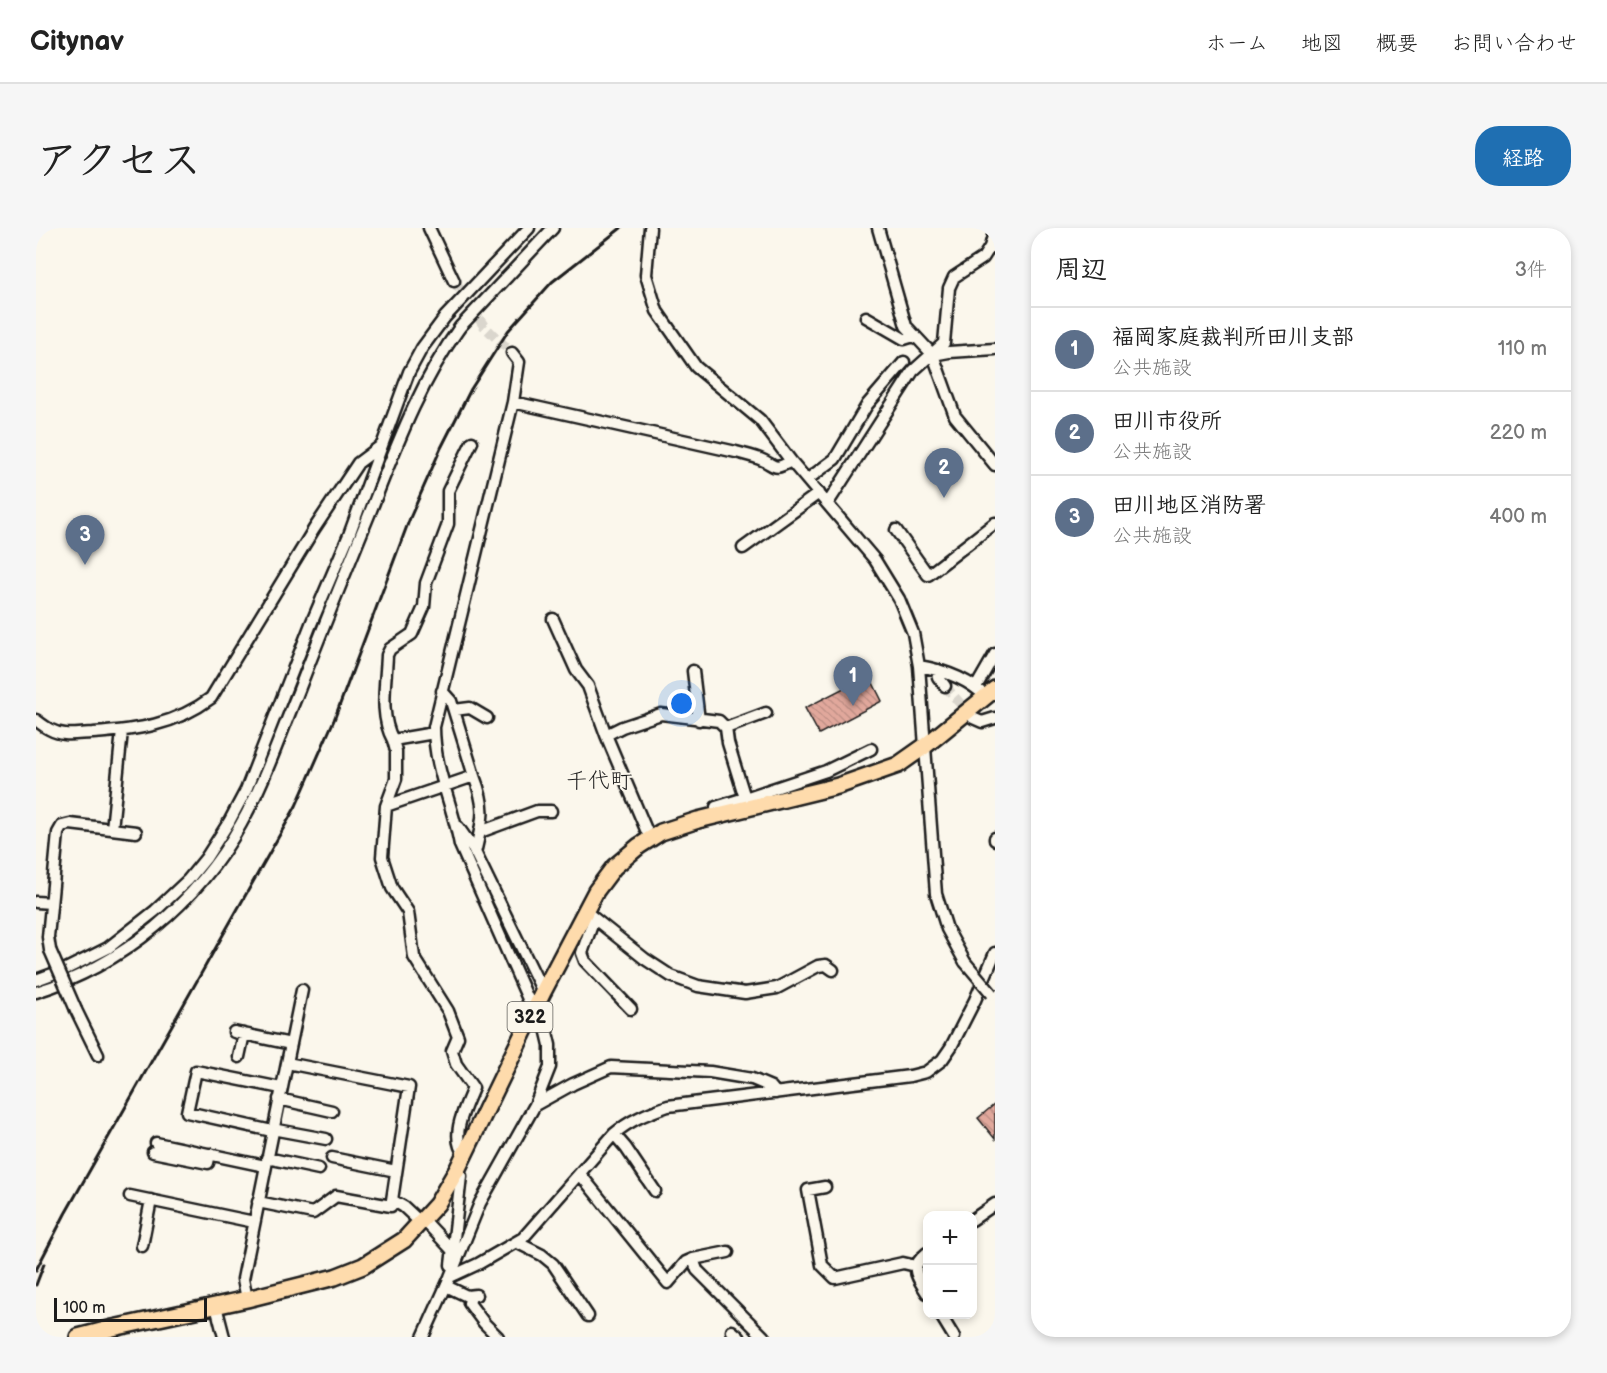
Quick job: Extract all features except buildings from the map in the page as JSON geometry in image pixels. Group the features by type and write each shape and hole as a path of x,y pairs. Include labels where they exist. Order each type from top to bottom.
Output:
{"highway":[{"name":"322","path":"78,1337 335,1277 363,1266 404,1240 437,1204 462,1161 543,992 590,915 596,891 614,867 661,831 838,786 897,765 925,746 986,691"}],"street":[{"path":"429,228 454,281"},
{"path":"36,980 66,969 108,948 155,911 188,880 206,858 246,790 373,472 409,372 422,348 445,317 529,228"},
{"path":"36,992 87,972 114,958 145,936 201,882 226,850 258,791 384,476 429,374 460,327 554,228"},
{"path":"878,228 906,326 933,355 955,416 995,465"},
{"path":"828,503 913,371 944,343 949,288 954,277 983,258 990,247 995,229"},
{"path":"649,233 646,275 657,311 696,368 760,420 791,461 875,560 899,599 913,633 919,666 936,894 947,929 965,962 994,995"},
{"path":"511,247 524,259"},
{"path":"866,317 904,339 914,336"},
{"path":"933,355 995,349"},
{"path":"512,353 519,362 513,402 442,691 434,733 434,748 460,845 528,999"},
{"path":"808,479 835,459 867,405 904,362"},
{"path":"513,402 736,452 762,460 774,467 781,467 791,461"},
{"path":"448,1282 461,1176 462,1161 458,1138 461,1116 473,1088 456,1064 452,1051 458,1037 448,1011 414,957 408,912 392,888 382,857 386,806 396,779 396,751 387,728 384,712 387,655 390,649 412,634 424,607 426,583 448,524 448,491 472,442"},
{"path":"36,720 48,729 64,735 122,730 168,722 194,711 211,698 314,529 353,471 363,458 383,445"},
{"path":"353,471 364,470 384,476"},
{"path":"743,548 819,493"},
{"path":"896,530 928,575 995,522"},
{"path":"553,619 576,670 588,687 650,839"},
{"path":"919,666 938,670 986,691 995,654"},
{"path":"938,670 938,677 945,686"},
{"path":"693,671 699,720"},
{"path":"442,691 451,701 474,776 483,797 484,815 476,853"},
{"path":"454,711 470,708 487,718"},
{"path":"726,728 766,713"},
{"path":"606,735 661,714 718,721 726,728 728,743 745,798"},
{"path":"973,718 982,722 995,718"},
{"path":"112,829 122,730"},
{"path":"393,740 434,733"},
{"path":"266,739 278,741"},
{"path":"718,815 716,807 826,771 871,749"},
{"path":"386,806 474,776"},
{"path":"480,832 537,811 551,811"},
{"path":"98,1054 50,950 48,937 58,833 62,826 70,824 136,832"},
{"path":"456,825 476,853 543,992"},
{"path":"36,902 51,903"},
{"path":"631,1009 585,961 582,953 590,915 645,959 671,976 698,986 745,993 777,988 819,966 826,965 833,970"},
{"path":"448,1282 523,1238 625,1124 668,1106 910,1076 926,1072 942,1060 951,1047 975,1000 995,953"},
{"path":"247,1299 243,1279 302,990"},
{"path":"423,1337 480,1203 535,1105 550,1067 550,1045 544,1020"},
{"path":"239,1057 239,1033 291,1044"},
{"path":"258,1202 313,1213 336,1196 391,1206 409,1087 287,1063"},
{"path":"535,1105 611,1067 710,1072 752,1079 771,1086 776,1093"},
{"path":"326,1139 187,1112 196,1071 332,1111"},
{"path":"614,1134 655,1191"},
{"path":"154,1147 319,1169"},
{"path":"332,1158 396,1171"},
{"path":"580,1174 668,1283 686,1262 728,1252"},
{"path":"825,1187 808,1190 822,1264 829,1274 835,1278 903,1263 916,1266"},
{"path":"130,1196 254,1222"},
{"path":"142,1246 151,1200"},
{"path":"392,1200 422,1221 452,1250"},
{"path":"977,1216 995,1203"},
{"path":"516,1242 542,1255 553,1264 588,1316"},
{"path":"923,1256 916,1266 916,1274 923,1286"},
{"path":"693,1259 697,1270 764,1337"},
{"path":"448,1282 473,1296 469,1303 498,1337"},
{"path":"216,1306 224,1337"},
{"path":"943,1319 954,1337"}],"tunnel":[{"path":"454,281 484,326 512,353"},
{"path":"945,686 970,715"}],"railway":[{"path":"36,1270 65,1214 296,806 334,720 410,518 441,448 471,389 508,331 552,282 621,228"},
{"path":"36,1285 44,1264"}],"place":[{"name":"田川市役所","path":"944,498"},
{"name":"田川地区消防署","path":"85,565"},
{"name":"福岡家庭裁判所田川支部","path":"853,706"}],"district":[{"name":"千代町","path":"599,780"}]}
